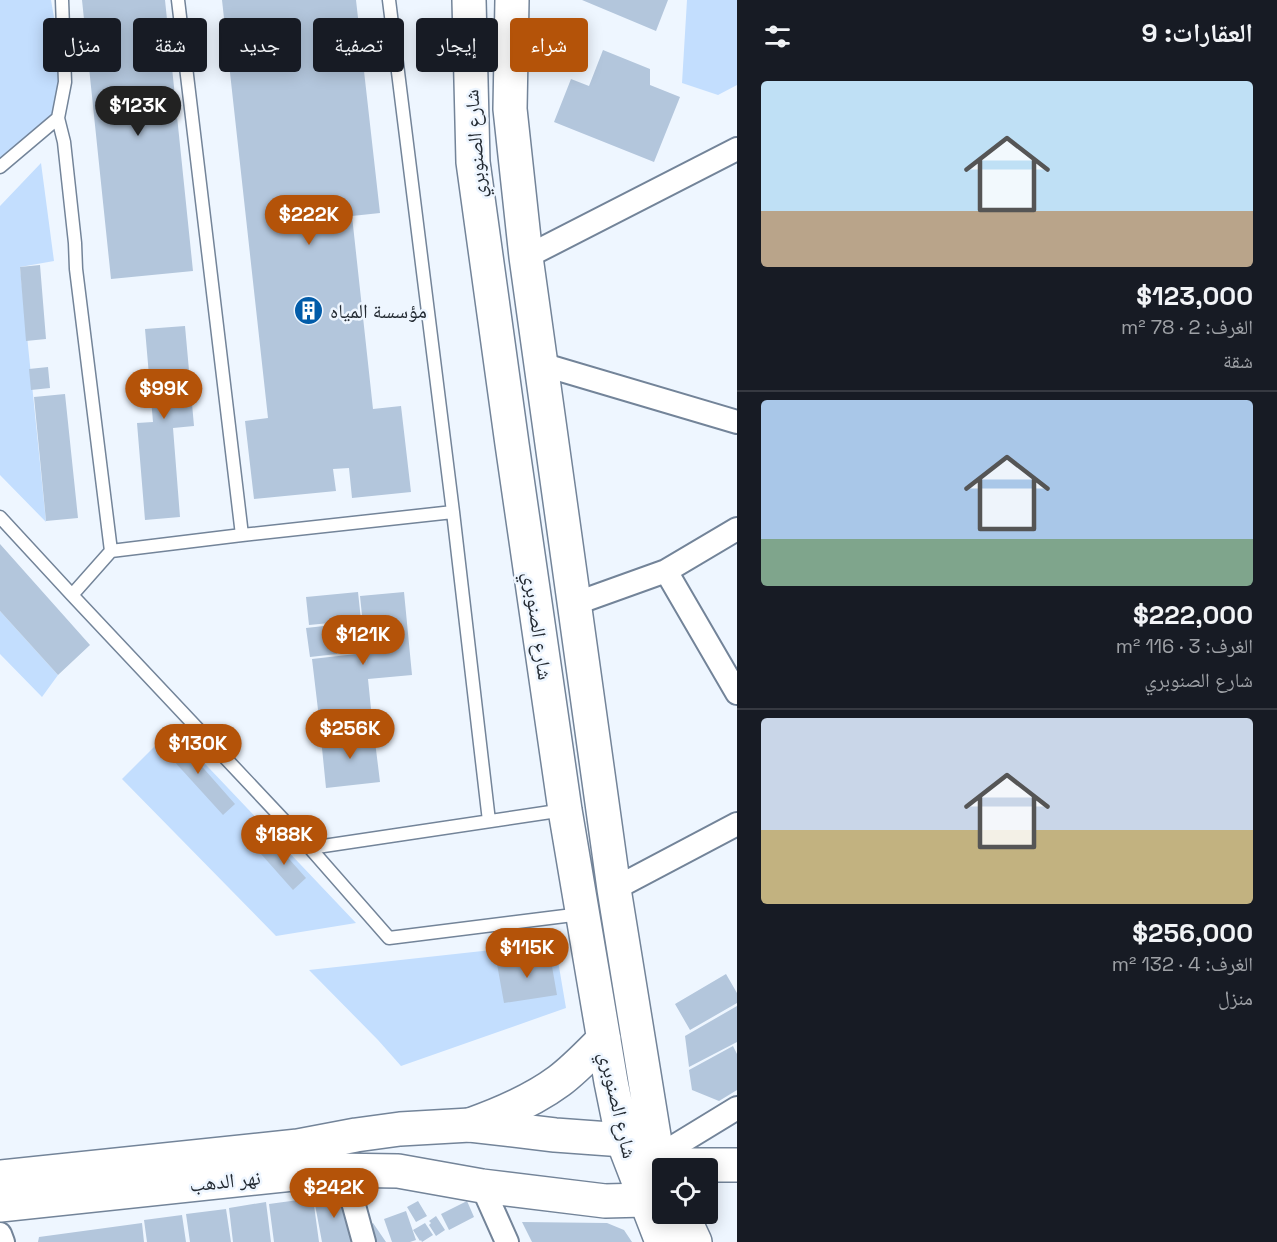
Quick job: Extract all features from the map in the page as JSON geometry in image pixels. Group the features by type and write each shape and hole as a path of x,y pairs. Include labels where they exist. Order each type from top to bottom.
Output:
{"main road":[{"name":"شارع الصنوبري","path":"469,0 473,162 565,810 623,1141 652,1165"},
{"name":"شارع الصنوبري","path":"512,0 510,109 526,257 614,889 657,1158"},
{"path":"470,1125 503,1113 558,1082 604,1039"},
{"name":"نهر الدهب","path":"0,1177 298,1146 400,1129 470,1125 623,1141 652,1165"},
{"path":"718,1166 737,1165"},
{"name":"نهر الدهب","path":"0,1205 331,1170 398,1171 482,1186 605,1201 652,1175"},
{"name":"شارع الصنوبري","path":"661,1224 662,1242"},
{"path":"687,1224 695,1242"}],"street":[{"path":"526,257 737,149"},
{"path":"541,364 737,422"},
{"path":"574,604 666,571 737,529"},
{"path":"666,571 737,693"},
{"path":"614,889 737,824"},
{"path":"675,1158 737,1108"},
{"path":"331,1170 352,1202 364,1242"},
{"path":"482,1186 507,1242"},
{"path":"0,1234 3,1242"}],"lane":[{"path":"62,0 65,82 58,118 64,142 76,269 111,552"},
{"path":"178,0 242,535"},
{"path":"389,0 489,821"},
{"path":"0,167 58,118"},
{"path":"72,595 111,552 453,512"},
{"path":"0,517 310,848 388,938 582,914"},
{"path":"310,848 565,810"}],"shaded area":[{"path":"0,0 51,0 54,18 43,18 43,72 63,72 65,82 58,118 0,167"},
{"path":"687,0 737,0 737,85 718,95 682,83"},
{"path":"41,163 54,261 20,267 46,522 0,475 0,206"},
{"path":"0,611 58,675 42,697 0,654"},
{"path":"172,729 356,923 276,936 122,779"},
{"path":"555,943 566,1008 401,1066 309,970"}],"building":[{"path":"82,0 165,0 167,18 133,18 133,72 172,72 193,271 111,279 89,72 121,72 121,18 84,18"},
{"name":"مؤسسة المياه","path":"222,0 356,0 358,18 313,18 313,72 364,72 380,213 352,216 373,409 401,406 411,492 352,498 349,468 333,469 336,491 254,499 245,421 268,418 230,72 301,72 301,18 224,18"},
{"path":"582,0 668,0 656,31"},
{"path":"603,50 650,69 650,85 680,97 654,162 554,122 571,79 589,86"},
{"path":"40,265 46,339 26,341 20,267"},
{"path":"185,326 194,426 173,428 180,517 145,520 137,423 153,422 145,329"},
{"path":"48,367 50,388 31,390 29,369"},
{"path":"65,394 78,518 46,521 34,397"},
{"path":"0,544 90,645 58,675 0,611"},
{"path":"358,592 361,620 309,625 306,597"},
{"path":"404,592 412,675 368,679 373,729 321,735 312,659 365,653 367,664 360,596"},
{"path":"333,625 337,654 310,657 306,628"},
{"path":"374,733 380,782 326,788 321,738"},
{"path":"175,736 235,804 223,815 162,748"},
{"path":"274,842 306,878 293,890 261,854"},
{"path":"550,955 557,995 504,1003 497,964"},
{"path":"726,974 737,993 737,1003 690,1030 675,1004"},
{"path":"737,1006 737,1042 689,1067 685,1036"},
{"path":"733,1046 737,1054 737,1090 719,1101 692,1090 689,1070"},
{"path":"344,1193 353,1242 322,1242 314,1199"},
{"path":"313,1198 319,1242 274,1242 269,1204"},
{"path":"418,1201 427,1216 416,1222 407,1207"},
{"path":"467,1201 474,1217 449,1230 441,1214"},
{"path":"266,1202 271,1242 233,1242 229,1208"},
{"path":"226,1209 231,1242 190,1242 186,1214"},
{"path":"406,1211 416,1240 392,1242 384,1219"},
{"path":"182,1215 186,1242 147,1242 144,1220"},
{"path":"436,1216 445,1230 436,1236 429,1221"},
{"path":"522,1222 607,1223 624,1230 632,1242 532,1242"},
{"path":"142,1223 144,1242 38,1242 39,1237"},
{"path":"373,1223 386,1242 370,1242 362,1231"},
{"path":"425,1223 433,1235 422,1242 413,1230"}],"place":[{"name":"مؤسسة المياه","path":"309,311"}]}
